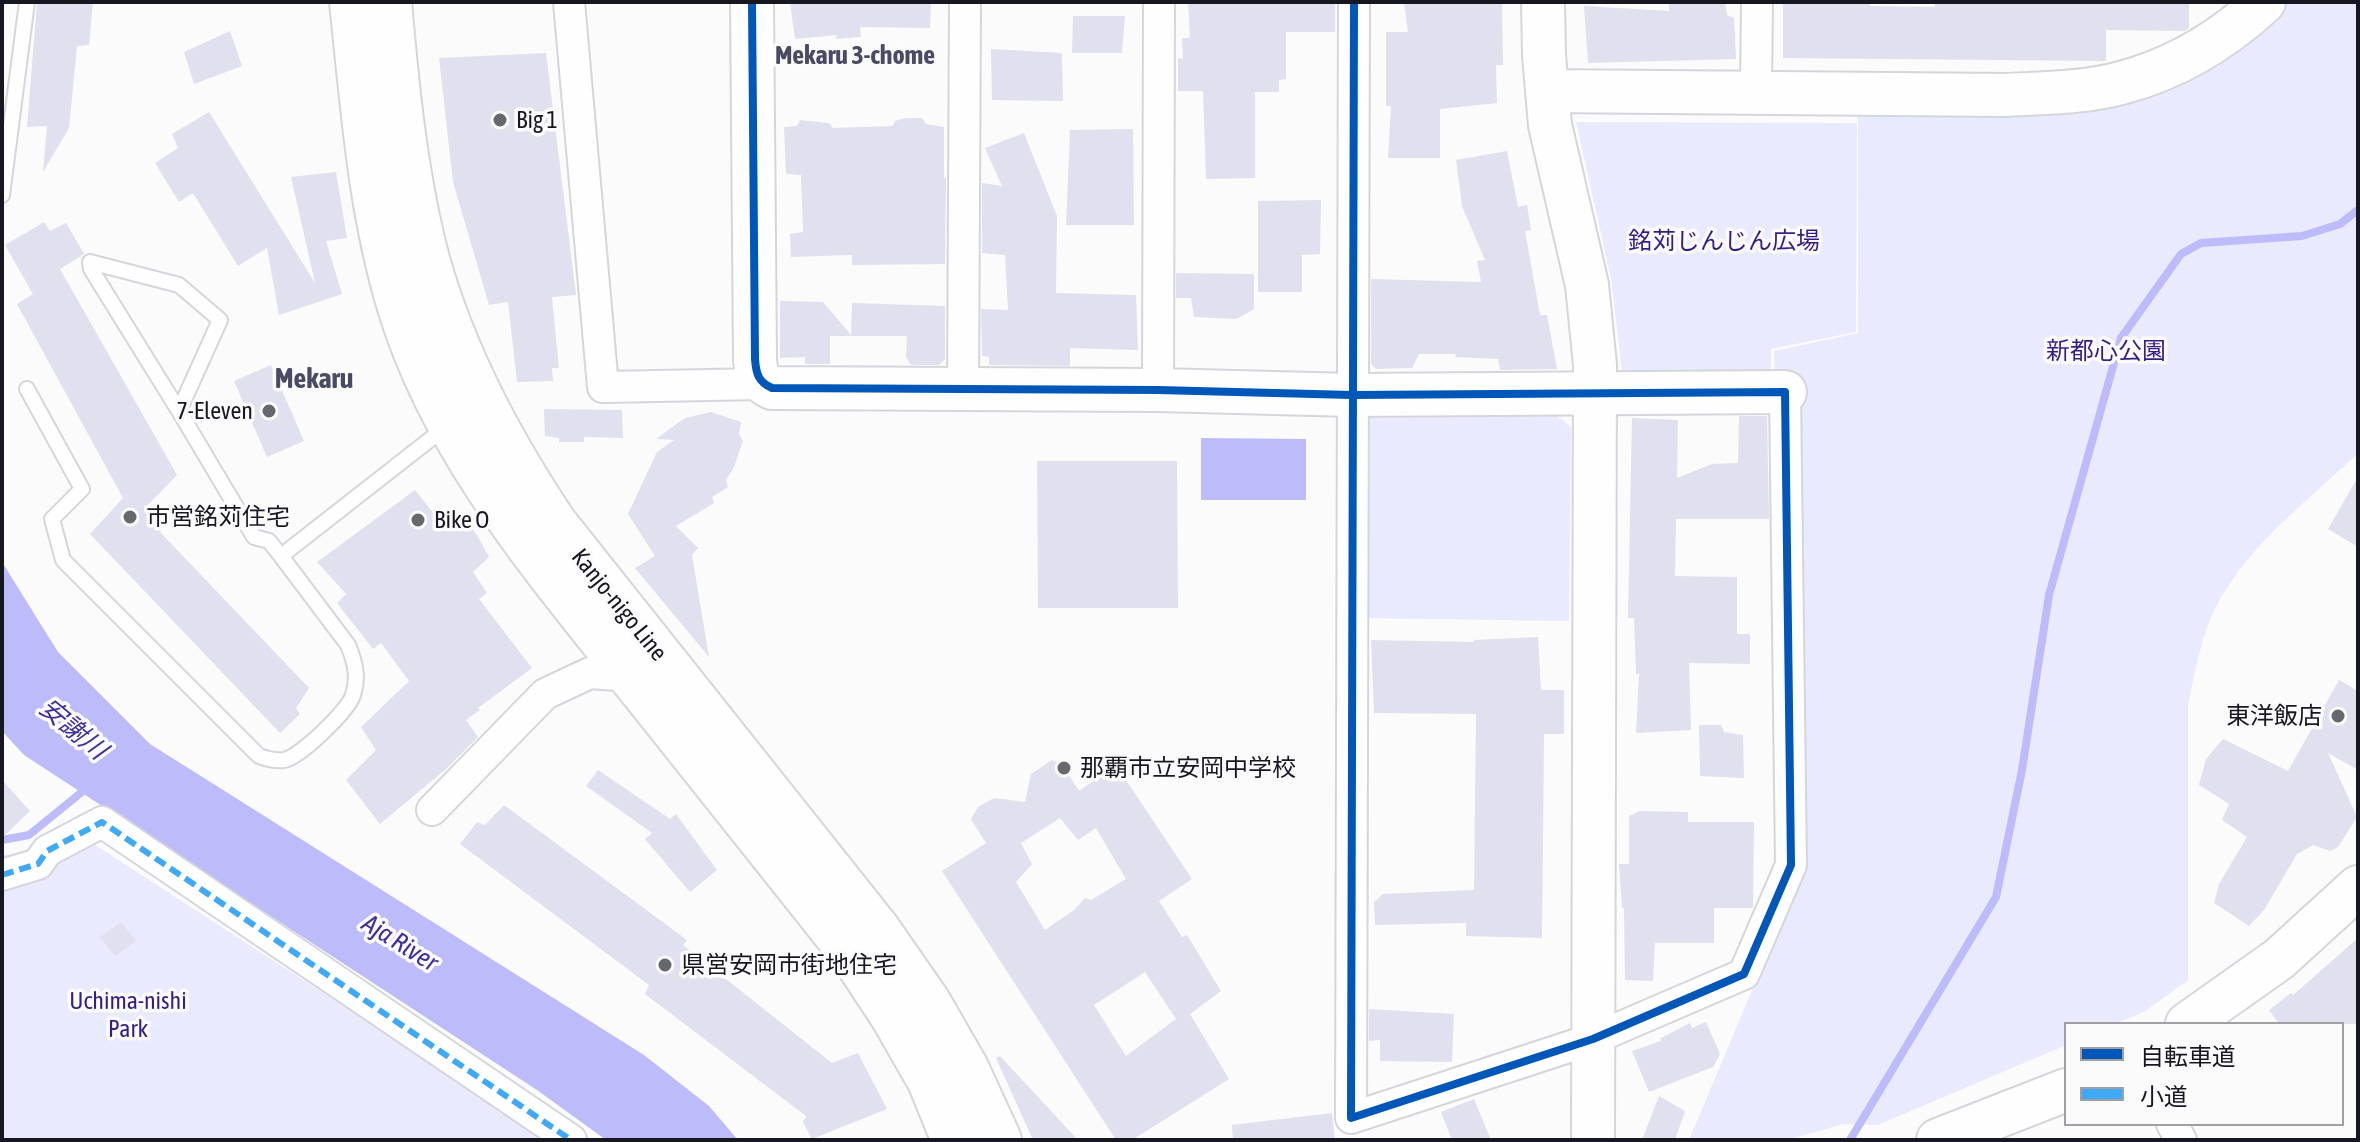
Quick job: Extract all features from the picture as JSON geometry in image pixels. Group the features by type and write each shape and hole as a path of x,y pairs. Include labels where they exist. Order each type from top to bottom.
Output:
{"main road":[{"name":"Kanjo-nigo Line","path":"352,2 376,208 400,307 423,368 525,480 555,524 878,930 928,1002 958,1054 999,1140"},
{"name":"Kanjo-nigo Line","path":"389,2 395,75 415,210 458,344 466,413 529,548 852,954 930,1081 954,1140"}],"street":[{"path":"569,2 603,387 762,384 787,390 1158,390 1352,395 1785,392 1791,865 1744,974 1593,1039 1351,1118 1352,395 1354,2"},
{"path":"752,2 755,359 756,372 762,384"},
{"path":"963,389 965,2"},
{"path":"1158,390 1159,2"},
{"path":"1543,2 1547,91 1560,176 1587,285 1594,342 1593,1140"},
{"path":"1756,92 1757,2"},
{"path":"1547,91 2005,95 2066,92 2121,84 2180,62 2236,28 2264,2"},
{"path":"432,810 545,694 590,673 631,676"},
{"path":"2,875 38,864 47,851 102,822 571,1140"},
{"path":"2190,1022 2279,959 2358,887"},
{"path":"1938,1140 2064,1091"}],"lane":[{"path":"2,195 27,2"},
{"path":"27,389 82,489 52,519 63,560 259,756 287,760 319,735 346,708 353,697 355,661 348,645 269,541 254,537 91,269 90,262 179,285 220,320 179,411"},
{"path":"281,556 466,413"}],"green space":[{"name":"新都心公園","path":"2284,2 2358,2 2358,453 2281,524 2246,562 2217,605 2203,641 2188,706 2188,980 2144,1012 2120,1022 2064,1022 2064,1046 1878,1125 1843,1124 1788,1140 1689,1140 1796,886 1774,351 1858,333 1858,106 2053,106"},
{"name":"銘苅じんじん広場","path":"1576,122 1857,123 1856,332 1771,349 1771,380 1630,380 1622,370 1611,278"},
{"path":"1545,406 1571,427 1569,621 1362,618 1363,423 1380,408"},
{"name":"Uchima-nishi Park","path":"66,826 550,1140 2,1140 2,855 18,855"}],"water":[{"path":"1201,438 1306,439 1306,500 1201,500"},
{"path":"2,562 58,652 150,744 644,1055 709,1106 738,1140 606,1140 537,1090 24,755 2,731"}],"building":[{"path":"37,2 93,2 89,45 77,46 69,128 43,172 47,126 27,127"},
{"path":"790,2 931,2 930,28 860,27 861,37 836,39 837,35 795,39"},
{"path":"1188,2 1335,2 1335,32 1286,32 1286,79 1279,80 1279,92 1255,92 1255,178 1206,179 1203,91 1178,91 1178,58 1183,59 1182,38 1190,38"},
{"path":"1404,2 1502,2 1503,65 1496,65 1497,103 1440,109 1440,158 1388,158 1391,106 1386,106 1386,32 1408,32"},
{"path":"1669,2 1725,2 1727,15 1734,18 1736,59 1588,63 1584,6 1669,11"},
{"path":"1783,2 1870,2 1870,6 1935,7 1935,2 2189,2 2189,28 2185,31 2106,30 2106,61 1783,58"},
{"path":"1073,16 1125,16 1122,53 1072,53"},
{"path":"230,31 242,66 194,84 184,52"},
{"path":"991,49 1062,53 1063,101 992,100"},
{"name":"Big 1","path":"546,53 576,295 552,297 559,368 552,368 553,381 517,382 508,302 489,305 453,182 439,58"},
{"path":"209,112 315,283 291,177 336,172 347,238 326,241 342,294 279,315 267,248 238,266 193,193 179,202 155,163 178,148 172,134"},
{"path":"922,118 926,124 944,127 945,264 852,265 852,255 791,257 790,234 803,232 801,175 786,174 784,127 797,126 800,120 829,123 833,128 893,126 895,121"},
{"path":"1133,129 1134,225 1066,225 1070,130"},
{"path":"1024,133 1057,216 1056,293 1136,295 1138,350 1070,348 1070,366 989,365 989,357 982,356 981,309 1008,310 1005,255 982,253 982,183 1002,186 985,148"},
{"path":"1507,151 1518,207 1527,205 1531,230 1525,231 1540,315 1547,315 1557,369 1500,370 1498,359 1419,354 1412,368 1376,369 1371,364 1371,279 1481,282 1477,261 1485,260 1462,206 1456,160"},
{"path":"1321,200 1320,254 1302,255 1302,292 1258,292 1258,201"},
{"name":"市営銘苅住宅","path":"44,222 50,231 66,223 84,254 60,269 177,475 145,508 164,525 160,532 309,688 296,708 300,714 280,733 90,534 123,498 17,304 33,294 5,245"},
{"path":"1176,273 1254,274 1254,309 1236,319 1194,317 1191,298 1176,298"},
{"path":"780,301 823,302 851,335 852,303 945,306 945,359 939,365 911,365 906,357 907,336 830,336 830,364 805,364 805,357 780,358"},
{"name":"7-Eleven","path":"271,365 304,441 267,457 234,381"},
{"path":"544,409 622,410 623,438 584,437 584,442 559,442 559,438 545,436"},
{"path":"711,412 741,422 739,434 743,441 726,480 728,487 712,497 714,503 676,526 698,548 692,555 709,657 635,568 655,556 628,514 657,452 674,440 656,439 685,418"},
{"path":"1739,416 1767,416 1769,519 1676,519 1675,576 1737,577 1737,634 1750,634 1750,664 1689,663 1691,730 1636,733 1639,674 1636,674 1634,618 1628,618 1632,418 1678,420 1677,478 1712,464 1738,463"},
{"path":"1037,461 1177,461 1178,608 1038,608"},
{"path":"2358,477 2358,547 2328,529"},
{"path":"415,490 442,524 460,511 478,537 489,557 473,572 487,593 479,599 532,668 466,720 478,737 446,769 380,824 346,780 376,750 361,727 409,681 381,643 373,649 337,603 346,594 317,562"},
{"path":"1538,637 1541,690 1564,690 1564,734 1544,734 1542,938 1466,936 1466,923 1375,925 1374,902 1383,894 1474,890 1476,714 1374,713 1371,640 1474,642"},
{"path":"2339,680 2358,691 2358,770 2328,753 2357,817 2338,847 2330,851 2313,845 2297,854 2264,910 2249,926 2214,903 2219,884 2247,837 2222,820 2229,804 2199,785 2206,759 2223,739 2288,771"},
{"path":"1699,725 1721,725 1724,732 1743,735 1744,778 1700,776"},
{"path":"1052,760 1062,764 1079,791 1116,765 1192,879 1159,901 1182,937 1187,935 1221,991 1190,1014 1229,1079 1132,1140 1116,1140 942,871 986,843 971,819 978,807 994,798 1025,802 1031,774","holes":["1060,818 1078,840 1096,828 1126,879 1091,900 1085,898 1074,910 1045,930 1016,882 1032,864 1021,843","1145,972 1176,1019 1126,1056 1094,1005"]},
{"path":"598,770 670,819 676,814 717,870 690,892 645,839 652,833 586,786"},
{"path":"2,780 30,811 2,838"},
{"name":"県営安岡市街地住宅","path":"504,805 687,940 683,945 832,1063 858,1053 887,1109 812,1139 803,1122 806,1116 645,994 649,985 460,844 477,822 485,825"},
{"path":"1640,811 1688,812 1688,822 1754,822 1753,908 1714,908 1714,943 1655,943 1653,981 1625,980 1624,908 1619,864 1629,864 1629,816"},
{"path":"121,922 136,941 115,956 100,937"},
{"path":"2358,938 2358,1024 2278,1022 2269,1010 2291,993 2293,995"},
{"path":"1369,1009 1454,1014 1452,1062 1380,1061 1380,1040 1369,1041"},
{"path":"1706,1022 1720,1054 1713,1067 1649,1092 1632,1051 1661,1041 1661,1038 1690,1023 1692,1028"},
{"path":"1000,1056 1078,1140 1033,1140 996,1058"},
{"path":"1659,1096 1685,1111 1675,1140 1642,1140"},
{"path":"1474,1099 1491,1140 1452,1140 1441,1112"},
{"path":"1332,1113 1335,1140 1233,1140 1232,1125"}],"waterway":[{"path":"1850,1140 1996,897 2022,770 2049,595 2121,338 2181,254 2201,243 2302,236 2340,224 2358,210"},
{"path":"2,840 29,835 88,787"}],"marked path":[{"path":"2,875 38,864 47,851 102,822 571,1140"}],"cycle path":[{"path":"752,2 755,359 759,376 772,388 1158,390 1352,395 1785,392 1791,865 1744,974 1593,1039 1351,1118 1354,2"}],"place":[{"name":"Big 1","path":"500,120"},
{"name":"7-Eleven","path":"269,411"},
{"name":"市営銘苅住宅","path":"130,517"},
{"name":"Bike O","path":"418,520"},
{"name":"東洋飯店","path":"2338,716"},
{"name":"那覇市立安岡中学校","path":"1064,768"},
{"name":"県営安岡市街地住宅","path":"665,965"}],"district":[{"name":"Mekaru 3-chome","path":"855,56"},
{"name":"Mekaru","path":"314,379"}],"water label":[{"name":"安謝川","path":"73,729"},
{"name":"Aja River","path":"400,943"}]}
